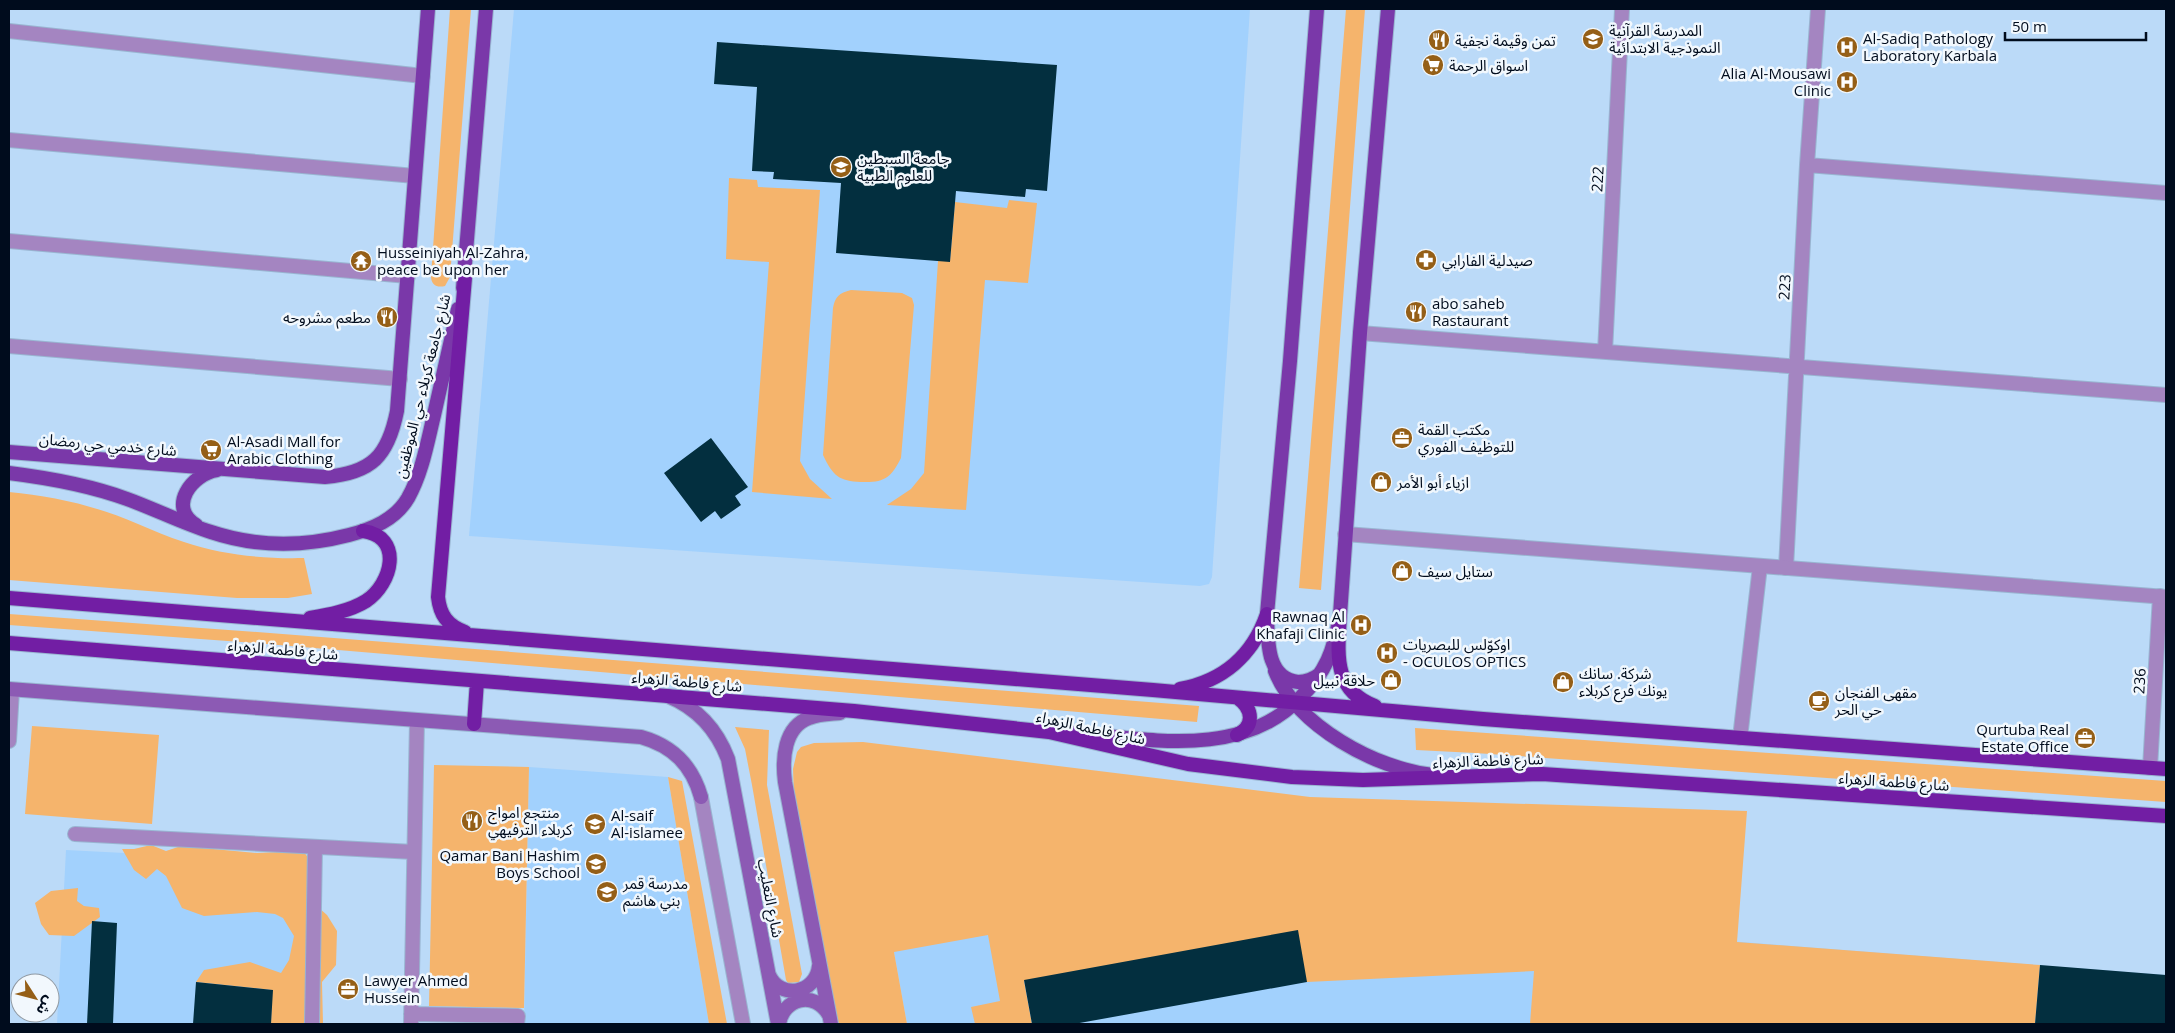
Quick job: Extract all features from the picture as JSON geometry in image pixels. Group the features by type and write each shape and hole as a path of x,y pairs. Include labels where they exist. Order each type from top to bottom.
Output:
{"highway":[{"path":"465,278 438,597 439,608 448,623 464,632 482,636"},
{"path":"295,621 338,612 359,605 369,599 381,586 390,565 389,551 380,538 372,533 363,531"},
{"name":"شارع فاطمة الزهراء","path":"9,598 1153,690 1295,704 2166,769"},
{"path":"1153,690 1193,686 1206,682 1230,668 1250,648 1260,632 1267,614"},
{"path":"1340,615 1339,661 1346,686 1368,704 1398,712"},
{"name":"شارع فاطمة الزهراء","path":"9,644 854,711 1049,732 1188,764 1262,775 1363,780 1542,774 2166,816"},
{"path":"474,724 477,681"},
{"path":"1237,735 1248,727 1250,719 1248,708 1238,698"}],"main road":[{"name":"شارع جامعة كربلاء حي الموظفين","path":"325,477 342,476 361,469 379,458 393,429 400,379 428,9"},
{"name":"شارع جامعة كربلاء حي الموظفين","path":"9,473 62,481 117,496 210,532 245,540 277,544 335,538 363,531 391,517 407,498 419,475 465,278 486,9"},
{"path":"1317,9 1290,361 1267,614 1270,656 1277,676 1295,704 1314,721 1345,743 1379,760 1429,774 1455,776"},
{"path":"1049,732 1153,740 1192,740 1237,735 1265,725 1295,704 1322,672 1334,645 1340,615 1360,333 1388,9"},
{"name":"شارع خدمي حي رمضان","path":"9,452 325,477"},
{"path":"210,532 188,519 182,508 183,501 185,493 197,480 212,471 220,469"},
{"path":"1270,656 1276,670 1281,675 1295,681 1310,680 1322,672"},
{"path":"10,690 474,724 628,736 654,740 684,762 692,773 701,797"},
{"name":"شارع التعليب","path":"667,696 691,709 710,728 725,751 732,777 779,1024"},
{"path":"830,1020 783,764 789,738 798,724 810,717 854,711"},
{"path":"769,974 777,986 795,992 804,989 812,983 817,975 819,965"},
{"path":"779,1024 784,1010 792,1003 801,1000 816,1002 824,1007 830,1020"}],"street":[{"name":"222","path":"1605,352 1622,9"},
{"name":"223","path":"1786,568 1807,165 1818,9"},
{"path":"9,31 423,76"},
{"path":"9,140 415,176"},
{"path":"1807,165 2166,193"},
{"path":"9,241 408,276"},
{"path":"1360,333 2166,395"},
{"path":"9,346 400,379"},
{"path":"1345,534 2163,597"},
{"path":"1740,738 1760,566"},
{"name":"236","path":"2150,768 2163,597"},
{"path":"9,741 10,690"},
{"path":"417,721 411,1019 518,1016 517,1024"},
{"path":"701,797 743,1024"},
{"path":"75,834 414,852"},
{"path":"312,1024 315,847"}],"shaded area":[{"path":"450,9 471,9 450,277 445,286 439,287 433,284 431,276"},
{"path":"514,9 1250,9 1212,577 1209,584 1200,586 469,536"},
{"path":"1346,9 1365,9 1321,590 1299,588"},
{"path":"729,178 757,180 758,187 820,190 800,461 810,479 832,499 752,492 769,262 726,259"},
{"path":"1009,200 1037,203 1028,283 985,280 966,510 887,505 911,489 924,473 938,261 950,261 955,202 1007,208"},
{"path":"851,290 902,293 912,298 914,305 901,458 894,470 886,478 869,482 842,479 830,468 823,455 833,308 838,296"},
{"path":"9,492 42,496 91,507 178,540 213,550 258,557 304,558 312,594 288,598 237,598 9,580"},
{"path":"9,614 1199,706 1197,722 255,643 9,625"},
{"path":"32,726 159,735 152,824 25,814"},
{"path":"735,727 769,730 767,785 802,974 799,982 788,983 786,980 745,749"},
{"path":"1415,728 2166,781 2166,802 1416,750"},
{"path":"863,742 1310,797 1747,811 1737,942 2040,965 2035,1024 1530,1024 1534,971 1307,982 1024,981 1032,1024 975,1024 971,1007 1000,1001 988,935 894,952 907,1024 837,1024 794,796 793,769 797,752 801,747 814,743"},
{"path":"434,765 529,767 524,1008 429,1006"},
{"name":"مدرسة قمر بني هاشم","path":"529,767 668,777 709,1024 524,1024"},
{"path":"668,777 682,781 727,1024 709,1024"},
{"path":"151,845 166,851 181,846 257,853 303,851 310,860 319,908 327,915 337,931 336,965 322,982 323,1024 271,1024 272,990 196,982 204,970 250,962 281,973 289,960 294,936 283,918 275,914 257,912 204,916 182,908 166,876 157,869 146,879 134,870 122,849 134,849"},
{"path":"66,850 301,862 300,1024 57,1024 60,1023 60,973"},
{"path":"78,888 77,901 84,906 99,908 100,917 74,936 49,935 41,924 35,903 51,891"},
{"path":"1042,888 2166,975 2166,1024 907,1024 887,913"}],"building":[{"path":"717,42 1057,65 1047,191 1026,189 1025,197 956,191 950,262 836,253 841,183 773,179 774,172 752,171 757,87 714,84"},
{"path":"711,438 748,487 735,496 741,505 721,519 715,511 701,522 664,473"},
{"path":"92,921 117,923 113,1024 87,1024"},
{"path":"1298,930 1307,982 1074,1024 1032,1024 1024,980"},
{"path":"2040,965 2166,975 2166,1024 2035,1024"},
{"path":"196,982 273,990 271,1024 193,1024"}],"place":[{"name":"المدرسة القرآنية النموذجية الابتدائية","path":"1593,39"},
{"name":"تمن وقيمة نجفية","path":"1439,40"},
{"name":"Al-Sadiq Pathology Laboratory Karbala","path":"1847,47"},
{"name":"اسواق الرحمة","path":"1433,65"},
{"name":"Alia Al-Mousawi Clinic","path":"1847,82"},
{"name":"جامعة السبطين للعلوم الطبية","path":"841,167"},
{"name":"صيدلية الفارابي","path":"1426,260"},
{"name":"Husseiniyah Al-Zahra, peace be upon her","path":"361,261"},
{"name":"abo saheb Rastaurant","path":"1416,312"},
{"name":"مطعم مشروحه","path":"387,317"},
{"name":"مكتب القمة للتوظيف الفوري","path":"1402,438"},
{"name":"Al-Asadi Mall for Arabic Clothing","path":"211,450"},
{"name":"ازياء أبو الأمر","path":"1381,482"},
{"name":"ستايل سيف","path":"1402,571"},
{"name":"Rawnaq Al Khafaji Clinic","path":"1361,625"},
{"name":"اوكوّلس للبصريات - OCULOS OPTICS","path":"1387,653"},
{"name":"حلاقة نبيل","path":"1391,680"},
{"name":"شركة. سانك يونك فرع كربلاء","path":"1563,682"},
{"name":"مقهى الفنجان حي الحر","path":"1819,701"},
{"name":"Qurtuba Real Estate Office","path":"2085,738"},
{"name":"منتجع امواج كربلاء الترفيهي","path":"472,821"},
{"name":"Al-saif Al-islamee","path":"595,824"},
{"name":"Qamar Bani Hashim Boys School","path":"596,864"},
{"name":"مدرسة قمر بني هاشم","path":"607,892"},
{"name":"Lawyer Ahmed Hussein","path":"348,989"}]}
